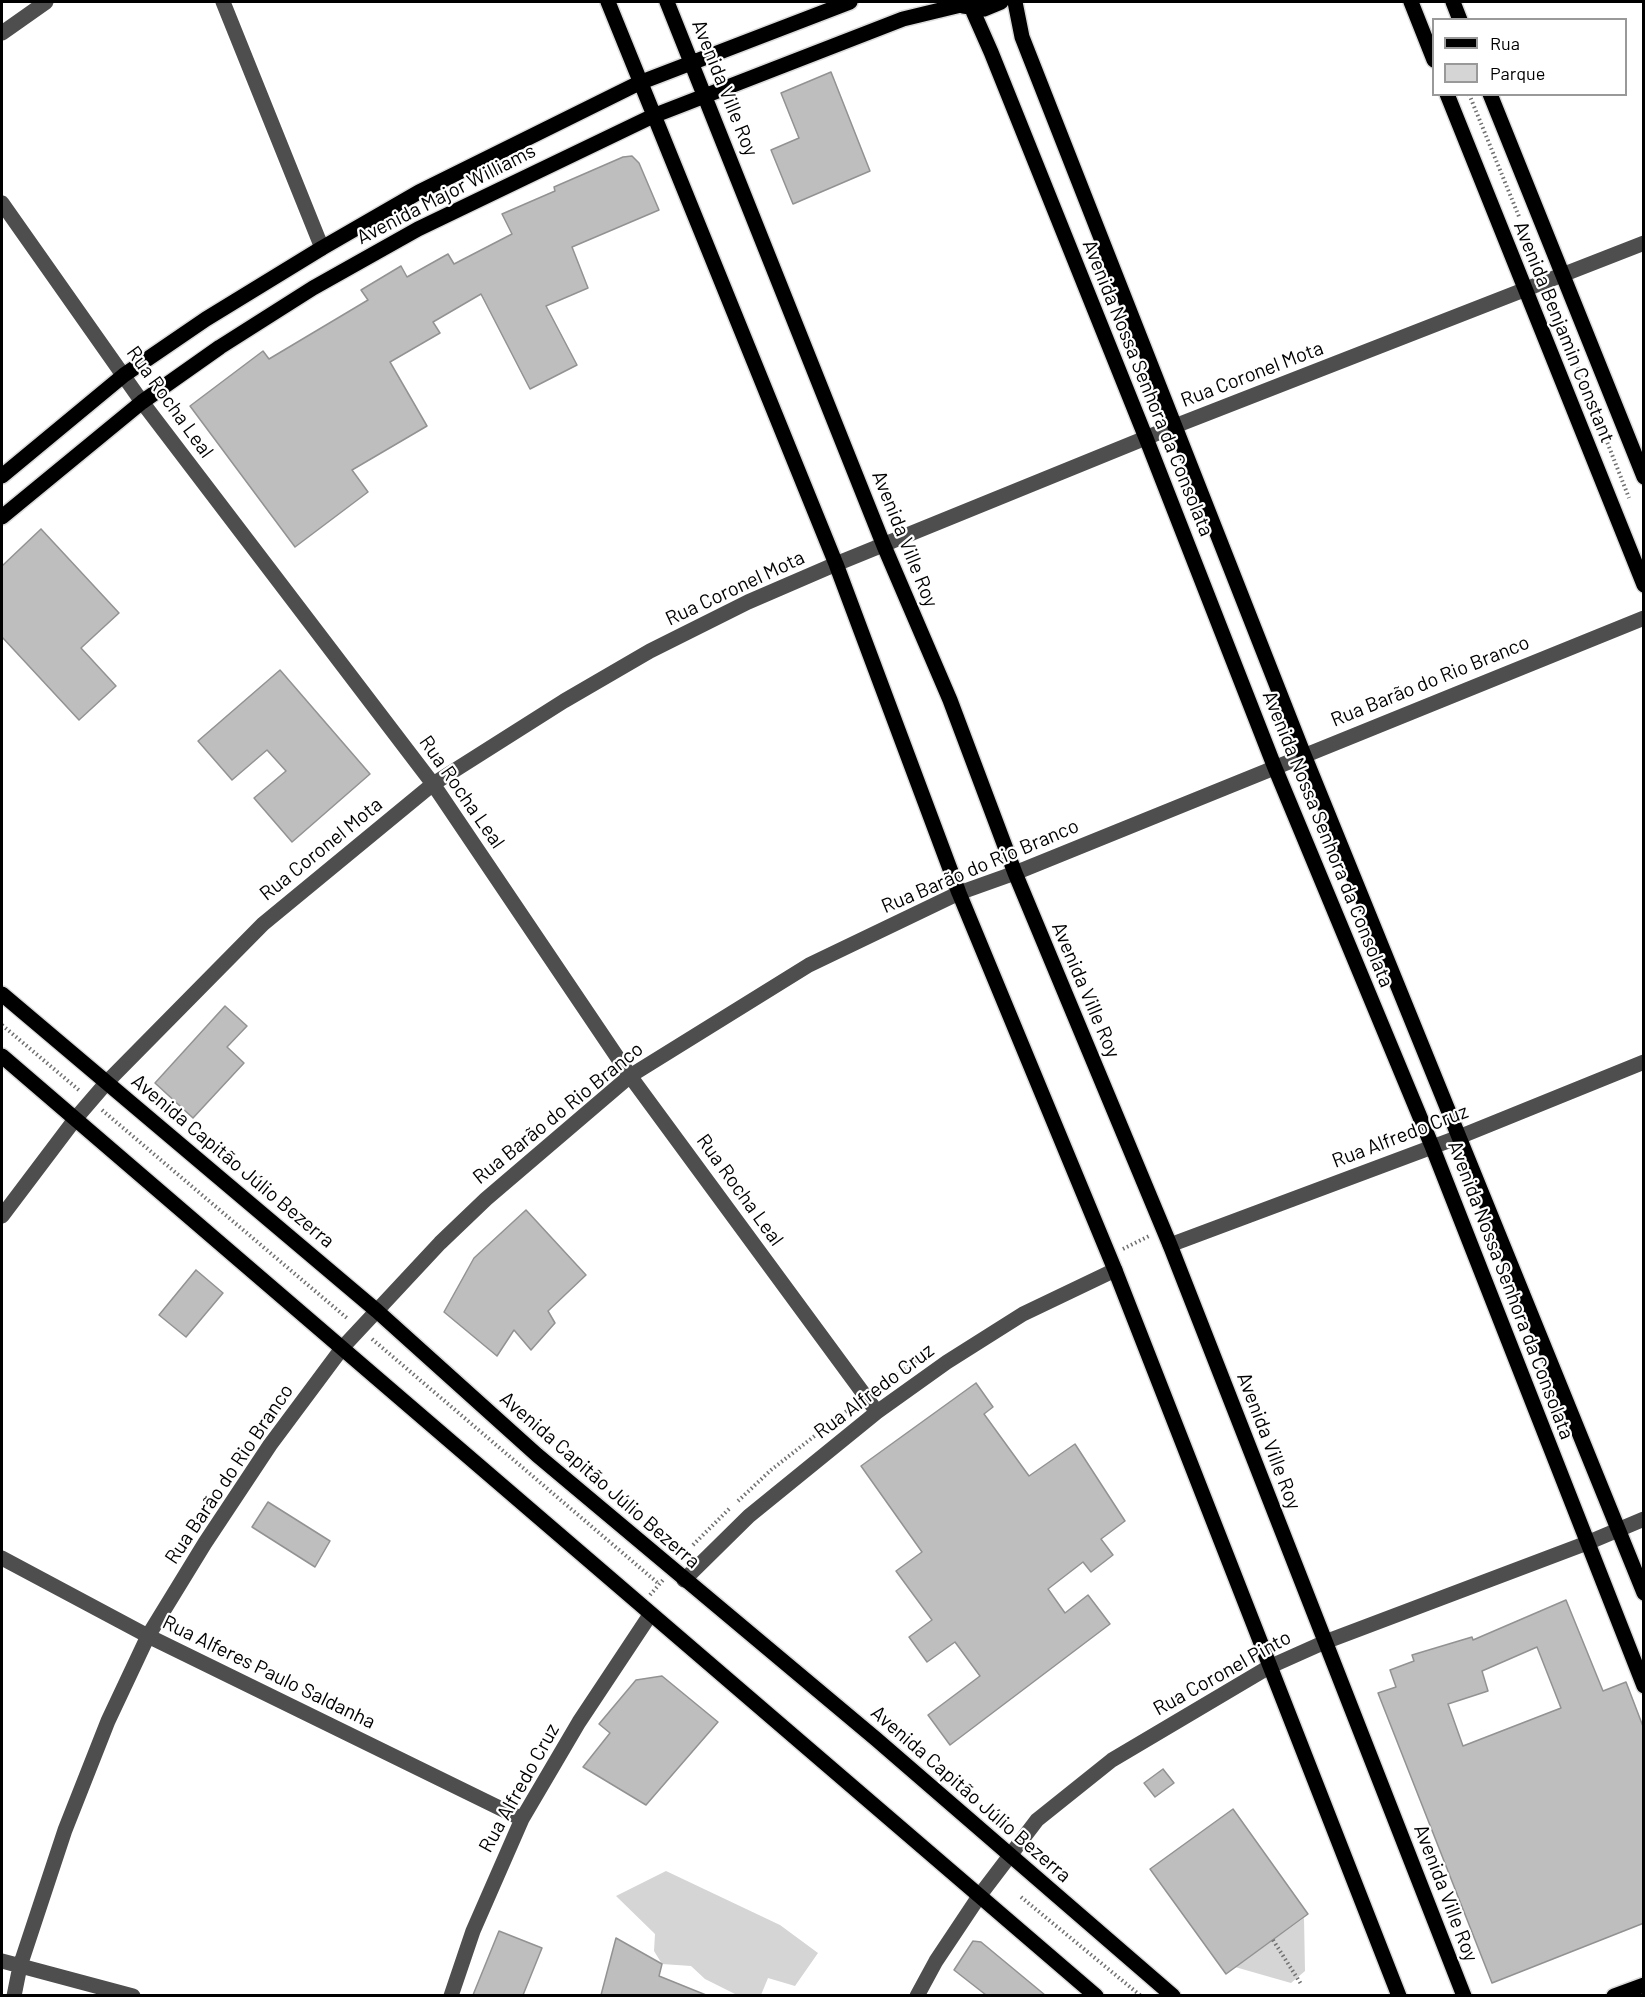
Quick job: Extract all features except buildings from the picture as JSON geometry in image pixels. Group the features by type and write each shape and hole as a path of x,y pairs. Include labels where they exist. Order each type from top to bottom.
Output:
{"main road":[{"path":"608,2 836,564 959,893 1112,1263 1399,1995"},
{"name":"Avenida Ville Roy","path":"667,2 884,546 950,700 1015,873 1170,1245 1464,1995"},
{"name":"Avenida Major Williams","path":"2,476 124,375 207,319 322,248 419,192 639,82 850,2"},
{"name":"Avenida Major Williams","path":"2,517 142,402 220,347 313,288 418,229 653,116 903,19 963,5 984,9 1001,2"},
{"name":"Avenida Nossa Senhora da Consolata","path":"1015,2 1022,37 1304,755 1644,1593"},
{"path":"1411,2 1432,55"},
{"path":"1453,2 1459,18"},
{"name":"Avenida Nossa Senhora da Consolata","path":"963,5 1146,438 1275,768 1432,1146 1644,1686"},
{"name":"Avenida Benjamin Constant","path":"1448,96 1644,585"},
{"name":"Avenida Benjamin Constant","path":"1491,96 1644,477"},
{"name":"Avenida Capitão Júlio Bezerra","path":"2,994 377,1311 537,1455 671,1570 876,1739 1173,1995"},
{"path":"2,1056 1096,1995"},
{"path":"1614,1995 1644,1984"}],"street":[{"path":"2,33 46,2"},
{"path":"223,2 322,248"},
{"name":"Rua Rocha Leal","path":"2,203 142,402 433,784 630,1076 877,1412"},
{"name":"Rua Coronel Mota","path":"2,1216 76,1118 107,1082 263,924 433,784 564,700 650,651 748,602 836,564 1176,426 1644,243"},
{"name":"Rua Barão do Rio Branco","path":"14,1995 20,1966 65,1830 108,1721 148,1636 205,1543 270,1445 343,1347 486,1199 630,1076 809,965 959,893 1015,873 1644,618"},
{"name":"Rua Alfredo Cruz","path":"1170,1245 1459,1137 1644,1062"},
{"name":"Rua Alfredo Cruz","path":"684,1580 749,1516 877,1412 947,1362 1023,1314 1112,1263"},
{"name":"Rua Coronel Pinto","path":"917,1995 936,1960 980,1895 1037,1820 1112,1760 1269,1667 1325,1642 1587,1543 1617,1528 1644,1519"},
{"name":"Rua Alferes Paulo Saldanha","path":"2,1558 148,1636 522,1819"},
{"name":"Rua Alfredo Cruz","path":"451,1995 477,1920 522,1819 646,1610"},
{"path":"2,1961 133,1995"}],"path":[{"path":"1470,96 1522,224"},
{"path":"1531,245 1630,501"},
{"path":"2,1025 659,1584"},
{"path":"1112,1263 1163,1228"},
{"path":"690,1548 771,1470 866,1396 938,1346"},
{"path":"646,1610 659,1584 671,1570"},
{"path":"1021,1897 1141,1995"},
{"path":"1273,1940 1302,1984"}],"green space":[{"path":"666,1871 780,1925 818,1953 795,1986 768,1978 761,1995 737,1995 705,1979 691,1966 662,1964 654,1951 655,1934 616,1896"},
{"path":"1304,1918 1305,1971 1291,1983 1235,1967"}]}
